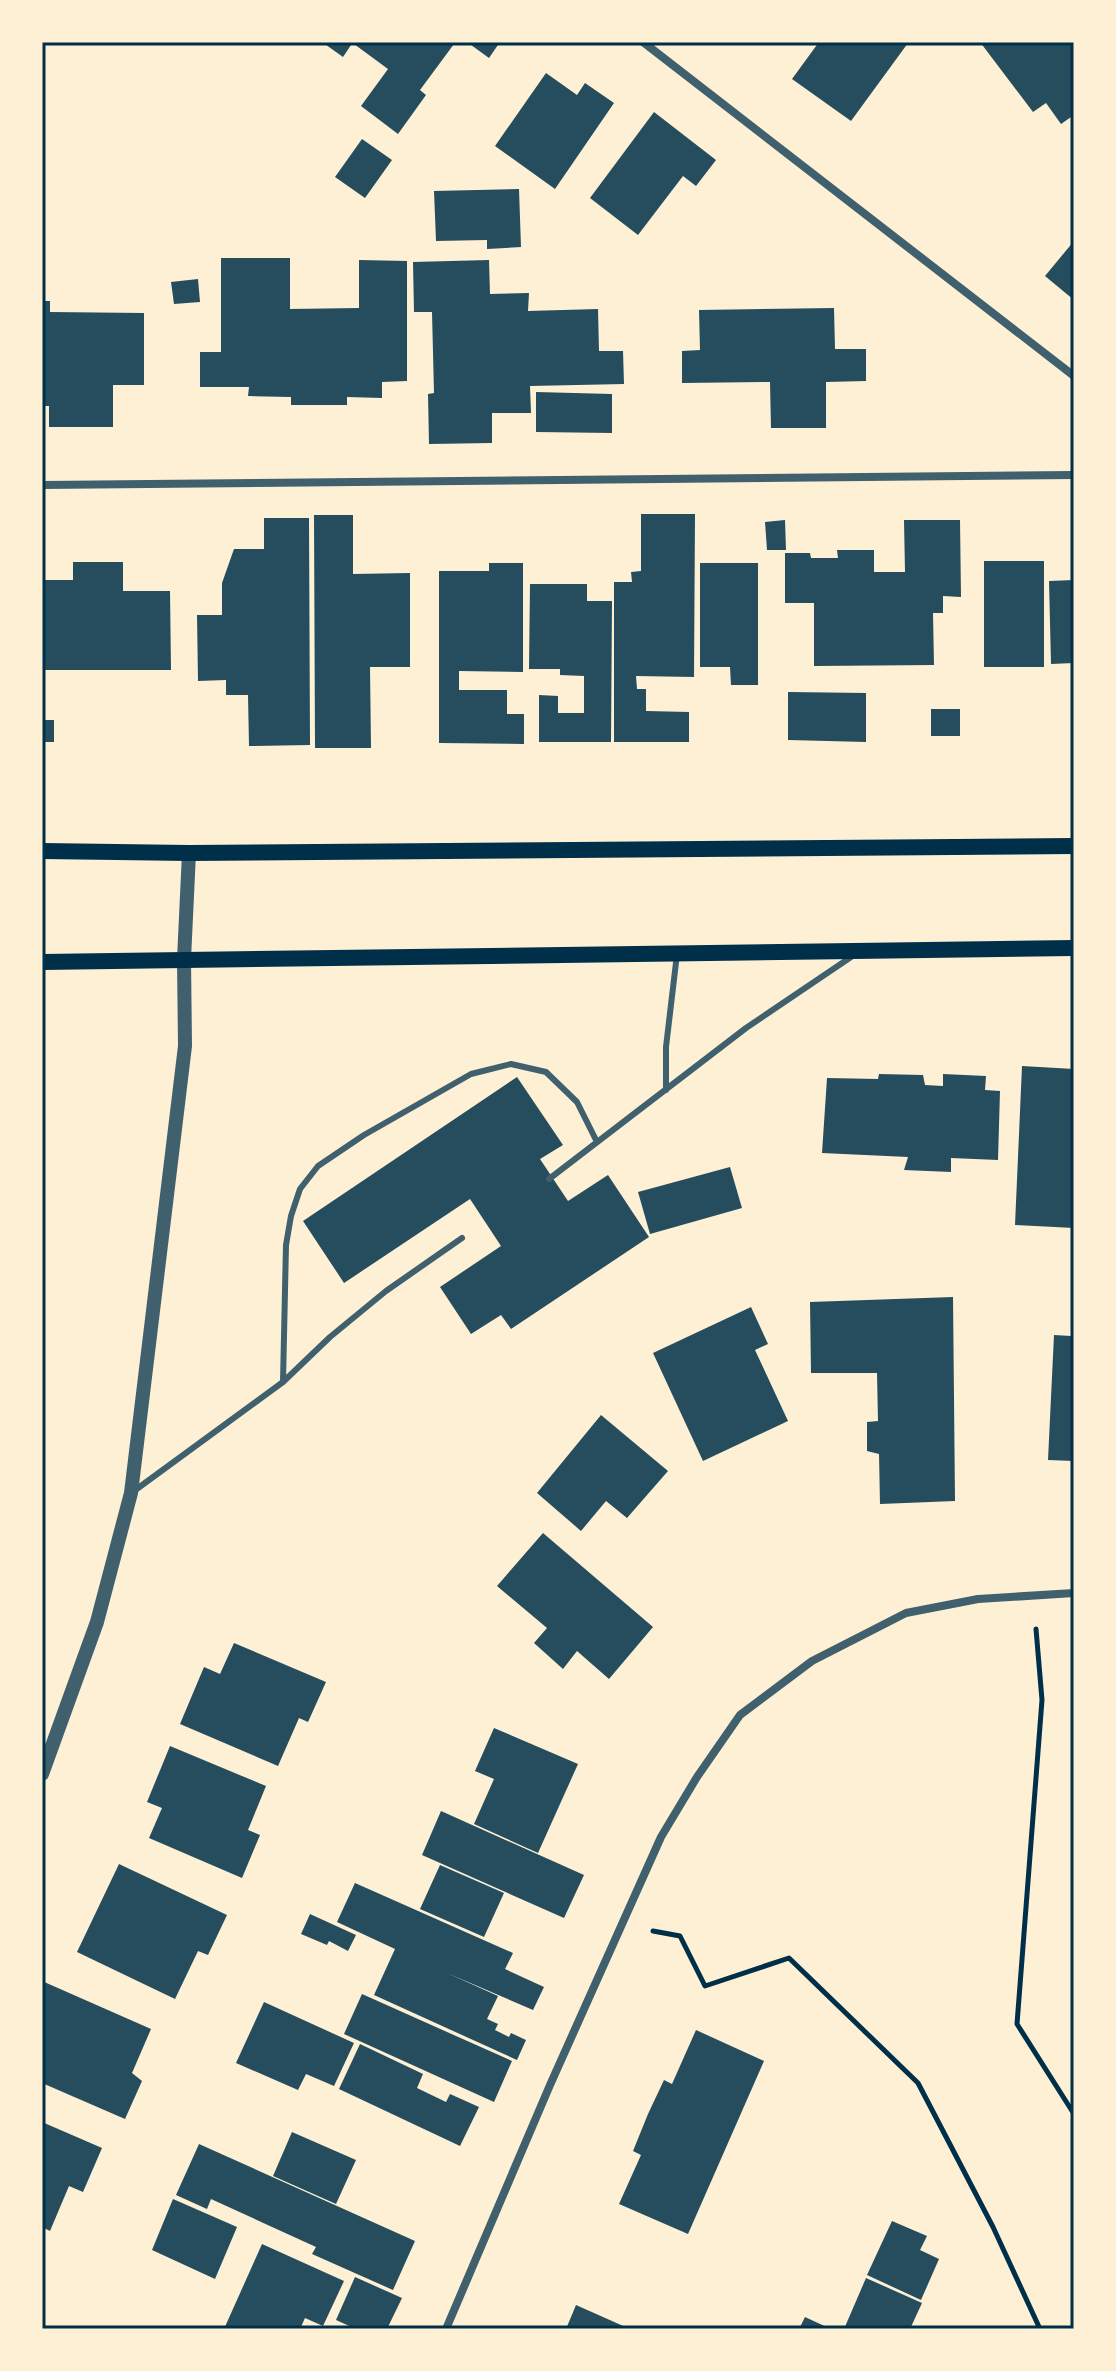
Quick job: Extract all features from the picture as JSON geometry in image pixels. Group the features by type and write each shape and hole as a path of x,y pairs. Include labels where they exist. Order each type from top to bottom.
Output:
{"main road":[{"path":"42,851 189,853 1074,846"},
{"path":"42,962 1074,948"}],"street":[{"path":"643,42 1074,376"},
{"path":"42,485 1074,475"},
{"path":"42,1774 97,1622 131,1493 185,1046 184,959 189,853"},
{"path":"446,2329 550,2085 661,1837 740,1715 812,1661 906,1613 978,1599 1074,1593"}],"lane":[{"path":"549,1179 746,1028 860,951"},
{"path":"666,1090 666,1047 677,954"},
{"path":"283,1382 286,1245 300,1189 318,1166 364,1135 471,1074 511,1064 546,1072 577,1102 597,1142"},
{"path":"131,1493 283,1382 330,1337 386,1291 462,1238"}],"path":[{"path":"1032,1595 1042,1700 1017,2024 1074,2114"},
{"path":"621,1924 680,1936 705,1986 789,1958 918,2083 993,2227 1040,2329"}],"building":[{"path":"322,42 353,42 343,57"},
{"path":"467,42 500,42 489,58"},
{"path":"819,42 908,43 851,121 792,79"},
{"path":"980,42 1074,42 1074,115 1061,124 1046,103 1033,112"},
{"path":"354,44 454,44 420,90 426,95 398,134 361,106 388,69"},
{"path":"546,73 577,95 585,83 614,103 555,189 495,146"},
{"path":"654,112 716,160 696,186 683,176 638,235 590,198"},
{"path":"362,139 392,160 365,198 335,177"},
{"path":"519,189 521,247 487,249 487,240 436,241 434,191"},
{"path":"1074,241 1074,300 1045,276"},
{"path":"221,258 290,258 290,309 359,308 359,260 407,261 407,381 382,382 382,398 347,397 347,405 291,405 291,397 248,396 249,387 200,387 200,352 221,352"},
{"path":"489,260 490,294 529,293 528,311 598,309 599,351 623,351 624,384 530,386 531,413 492,413 492,443 429,444 428,394 434,393 432,312 414,312 413,262"},
{"path":"198,279 200,302 174,304 171,282"},
{"path":"42,301 50,301 50,312 144,313 144,385 113,385 113,427 49,427 49,406 42,406"},
{"path":"834,308 835,349 866,349 866,381 826,382 826,428 771,428 770,382 682,383 682,351 700,350 699,310"},
{"path":"536,392 612,394 612,433 536,432"},
{"path":"641,514 695,514 694,677 636,676 637,689 646,689 646,711 689,712 689,742 614,742 614,582 632,582 631,572 641,571"},
{"path":"314,515 353,515 353,574 410,573 410,667 370,667 371,748 315,748"},
{"path":"264,518 309,518 310,745 249,746 248,695 226,695 226,680 198,681 197,615 222,615 222,583 234,549 264,549"},
{"path":"785,520 786,550 767,550 765,522"},
{"path":"904,520 960,520 961,597 943,596 943,613 933,613 934,665 814,666 814,603 785,603 785,553 810,553 811,558 838,558 837,550 874,550 874,572 905,572"},
{"path":"984,561 1044,561 1044,667 984,667"},
{"path":"73,562 123,562 123,591 170,591 171,670 42,670 42,580 73,580"},
{"path":"489,563 523,563 523,672 459,671 459,690 507,690 507,714 524,714 524,744 439,743 439,571 489,571"},
{"path":"700,563 758,563 758,685 731,685 730,667 700,667"},
{"path":"1074,580 1074,663 1051,664 1049,581"},
{"path":"530,584 587,584 587,601 612,601 611,742 539,742 539,695 558,696 558,713 584,713 584,676 560,675 560,669 529,669"},
{"path":"788,692 866,693 866,742 788,740"},
{"path":"931,709 960,709 960,736 931,736"},
{"path":"42,720 54,720 54,742 42,742"},
{"path":"1022,1066 1074,1069 1074,1228 1015,1225"},
{"path":"879,1074 923,1075 925,1085 943,1086 943,1074 986,1076 985,1090 1000,1091 998,1160 951,1158 951,1172 904,1170 908,1157 822,1153 827,1078 878,1079"},
{"path":"517,1077 563,1145 540,1159 568,1201 608,1175 649,1237 511,1329 501,1315 471,1334 440,1287 501,1246 470,1199 344,1283 303,1221"},
{"path":"730,1167 742,1208 650,1234 638,1192"},
{"path":"953,1297 955,1501 880,1504 879,1454 867,1451 867,1422 878,1421 877,1373 811,1373 810,1302"},
{"path":"751,1307 768,1344 755,1350 788,1421 703,1461 653,1353"},
{"path":"1071,1324 1074,1324 1074,1461 1048,1460 1054,1335 1071,1336"},
{"path":"601,1415 668,1471 627,1518 606,1501 581,1531 537,1493"},
{"path":"543,1533 653,1627 609,1679 577,1651 563,1669 534,1643 547,1628 497,1586"},
{"path":"234,1643 326,1682 308,1722 299,1718 278,1766 180,1724 204,1667 220,1674"},
{"path":"494,1728 578,1764 538,1853 474,1824 494,1779 475,1771"},
{"path":"170,1746 266,1786 248,1830 260,1835 242,1878 149,1838 162,1808 147,1802"},
{"path":"441,1811 584,1875 564,1918 422,1855"},
{"path":"119,1864 227,1915 208,1955 198,1951 175,1999 77,1952"},
{"path":"440,1865 504,1893 484,1937 420,1909"},
{"path":"355,1883 513,1953 505,1969 544,1987 533,2010 447,1973 498,1996 487,2019 498,2024 495,2030 526,2040 517,2060 374,1995 395,1949 337,1922"},
{"path":"310,1914 356,1935 348,1951 329,1941 327,1945 301,1934"},
{"path":"42,1981 151,2029 132,2073 142,2081 125,2119 42,2083"},
{"path":"362,1994 512,2061 494,2102 344,2034"},
{"path":"264,2002 354,2043 334,2086 306,2074 298,2090 236,2063"},
{"path":"696,2030 764,2061 688,2234 619,2204 641,2155 633,2151 648,2114 664,2080 672,2084"},
{"path":"360,2044 423,2074 417,2088 446,2102 450,2094 479,2107 460,2146 339,2089"},
{"path":"42,2122 102,2148 83,2192 69,2186 50,2231 42,2227"},
{"path":"292,2132 356,2160 336,2204 273,2176"},
{"path":"199,2144 415,2241 393,2290 312,2254 316,2247 211,2199 207,2209 176,2195"},
{"path":"173,2199 237,2227 215,2279 152,2250"},
{"path":"892,2221 927,2236 920,2250 939,2259 921,2300 867,2275"},
{"path":"262,2244 344,2281 323,2326 305,2318 300,2329 224,2329"},
{"path":"355,2277 402,2298 387,2329 356,2329 336,2320"},
{"path":"866,2278 922,2303 910,2329 844,2329"},
{"path":"576,2305 630,2329 566,2329"},
{"path":"805,2317 831,2329 799,2329"}]}
